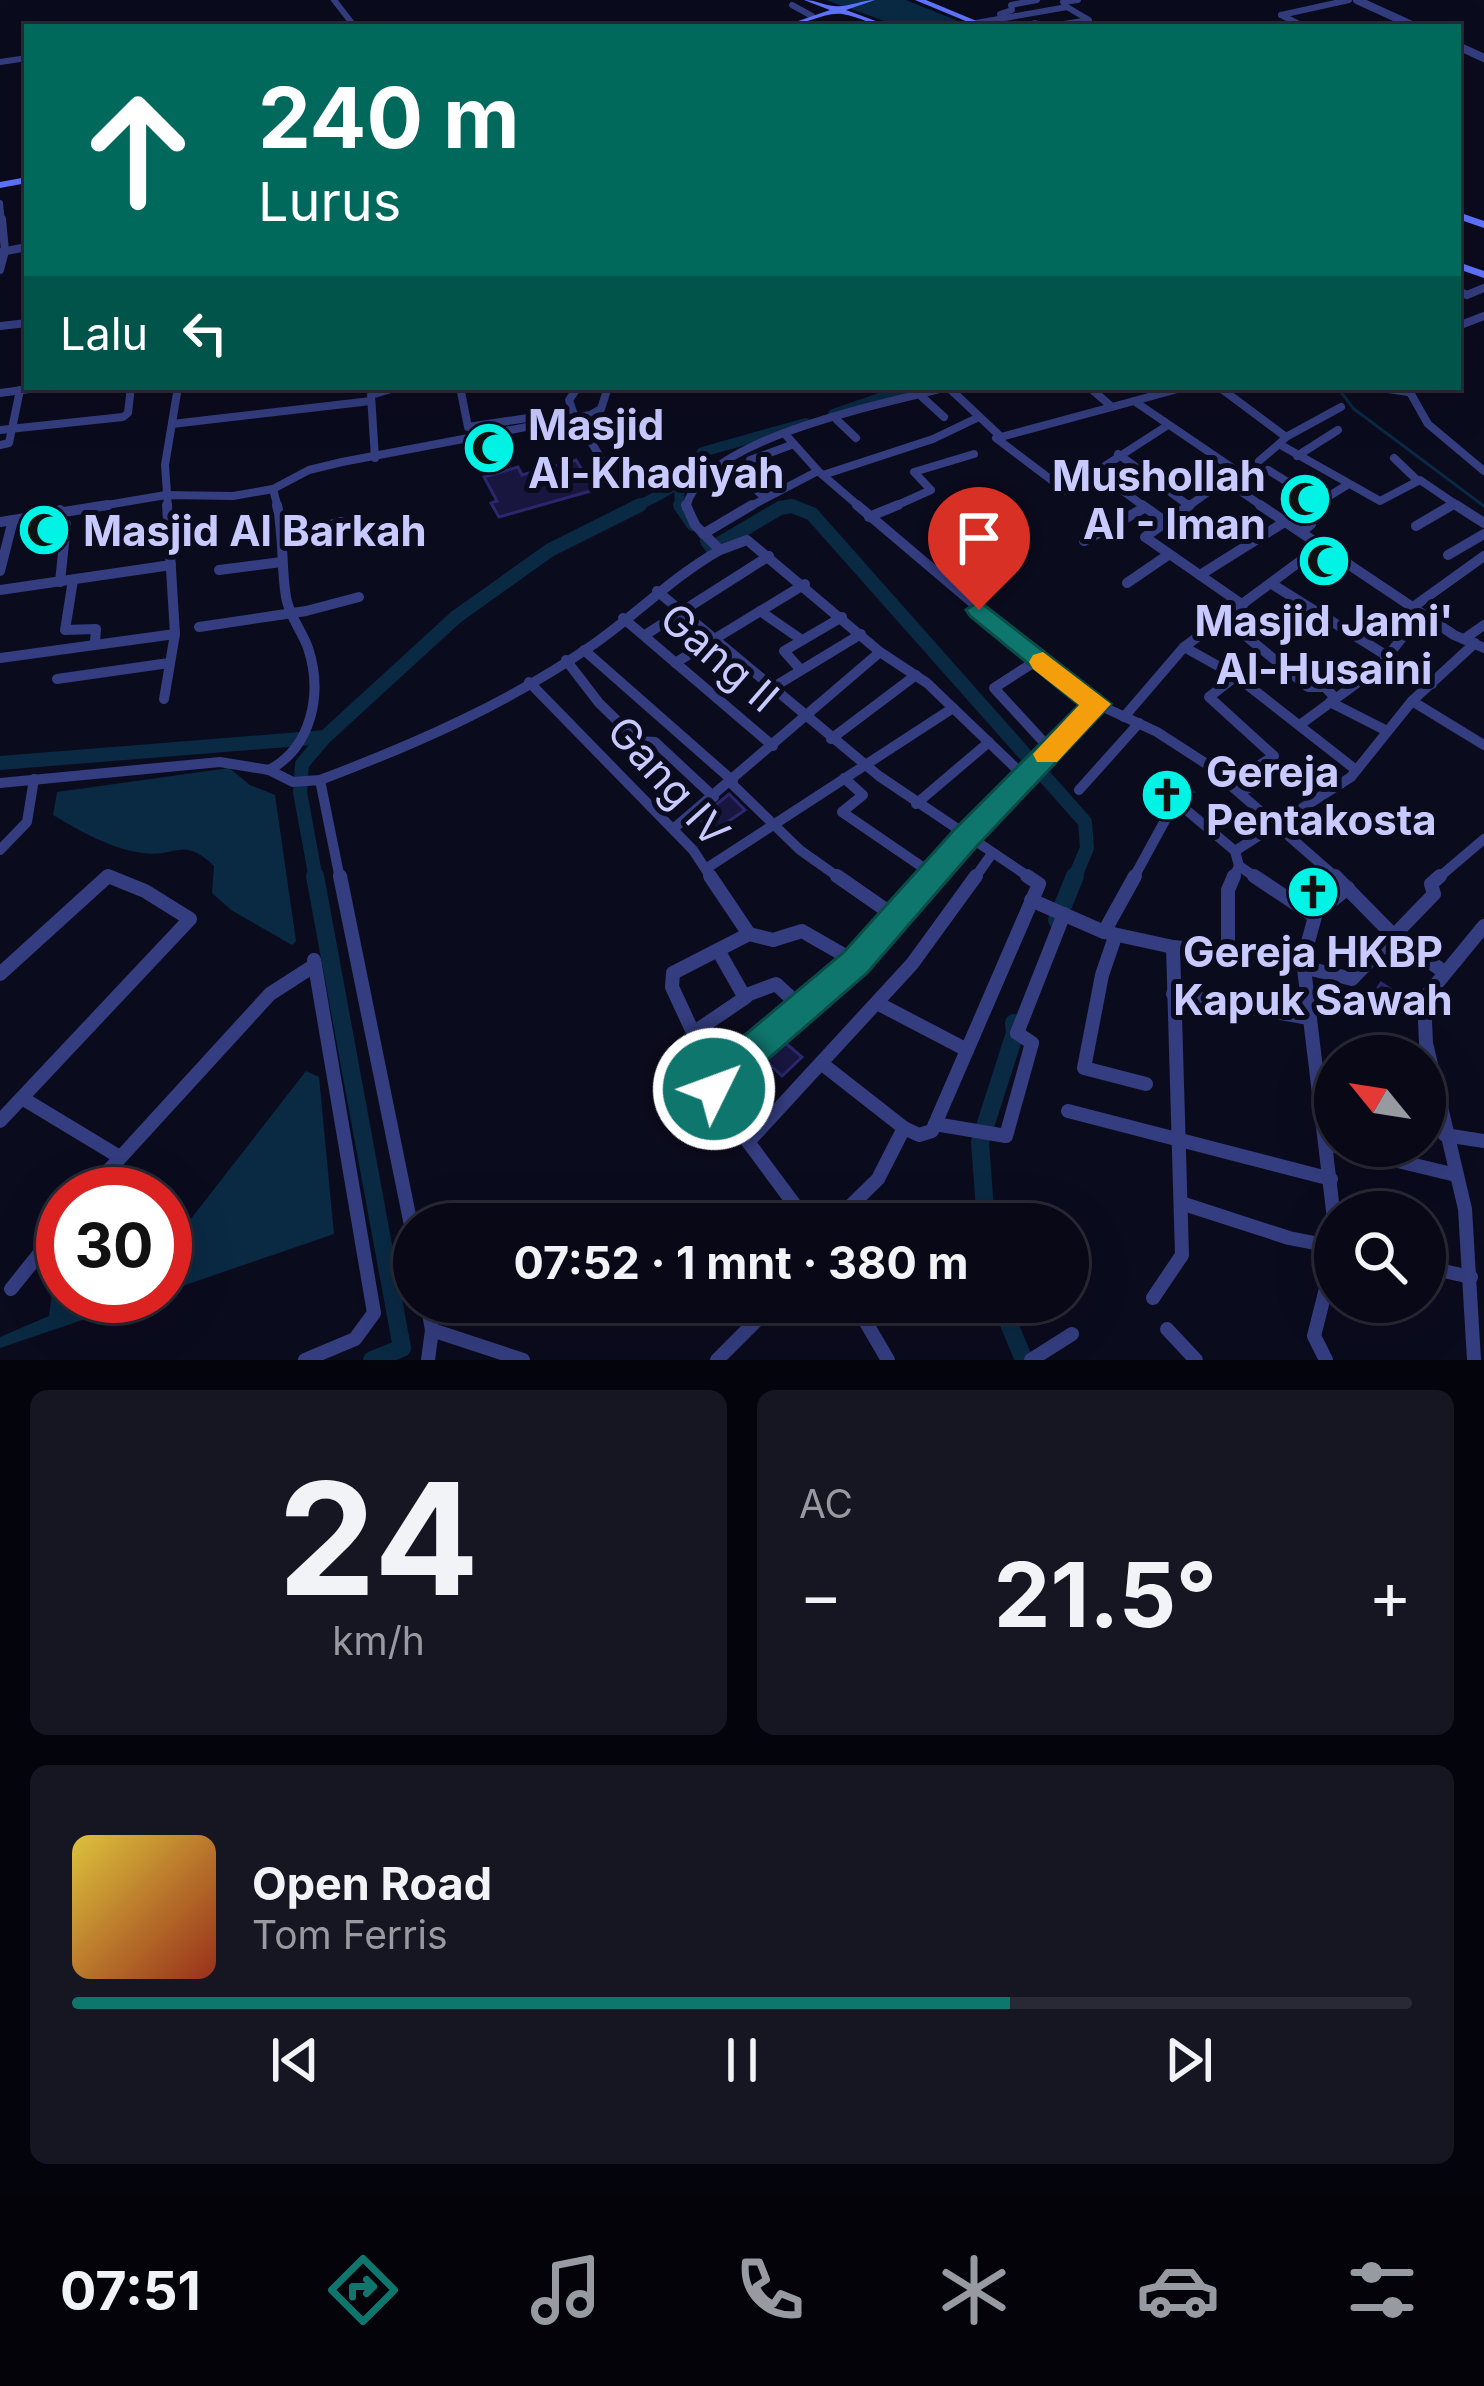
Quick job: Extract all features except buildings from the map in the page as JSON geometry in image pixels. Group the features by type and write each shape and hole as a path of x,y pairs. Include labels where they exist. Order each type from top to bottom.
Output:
{"main road":[{"path":"808,0 878,24"},
{"path":"794,24 871,0"},
{"path":"920,0 977,23"}],"street":[{"path":"334,0 353,24"},
{"path":"977,23 1011,11 1011,5 1037,0"},
{"path":"1064,24 1089,20 1063,2 1078,0"},
{"path":"1299,24 1281,15 1353,0 1409,24"},
{"path":"792,5 812,16"},
{"path":"977,23 1067,8"},
{"path":"0,203 4,224 0,270"},
{"path":"0,445 9,443 20,390"},
{"path":"0,393 24,390"},
{"path":"0,430 123,417 128,414 131,390"},
{"path":"164,699 175,634 166,495 178,390"},
{"path":"375,458 370,401 374,392 384,390"},
{"path":"461,390 468,427 534,417 538,426"},
{"path":"576,390 569,400 574,418 588,448 617,485"},
{"path":"0,522 166,495 213,497 273,488 309,470 574,418 601,409 607,390"},
{"path":"713,543 685,505 688,490 708,465 785,434 938,390"},
{"path":"951,390 1001,437 1173,390"},
{"path":"1092,390 1112,407"},
{"path":"1222,390 1297,456 1347,485 1380,500 1419,480"},
{"path":"1408,390 1428,424 1484,471"},
{"path":"920,395 944,417"},
{"path":"1134,400 1237,471 1145,537 1243,604"},
{"path":"172,424 370,401"},
{"path":"1258,461 1341,406"},
{"path":"0,783 220,762 269,770 293,782 445,733 584,650 764,497 820,473 933,439 980,417"},
{"path":"837,420 856,438"},
{"path":"996,438 1066,490 1168,425"},
{"path":"1297,456 1338,430"},
{"path":"785,434 869,517 1039,659 1097,704 1173,741 1240,792 1391,933 1444,972"},
{"path":"749,468 749,461 794,444"},
{"path":"732,452 749,468"},
{"path":"869,517 931,490 914,472 974,454"},
{"path":"1118,454 1188,505"},
{"path":"1394,458 1484,523"},
{"path":"749,468 738,474 764,497"},
{"path":"1096,470 1166,522"},
{"path":"1268,470 1320,502"},
{"path":"1224,480 1474,644"},
{"path":"1302,532 1311,524 1308,509 1347,485"},
{"path":"269,770 300,750 308,726 309,653 291,613 282,562 284,537 273,488"},
{"path":"1416,526 1460,503"},
{"path":"1084,541 1144,508"},
{"path":"60,510 58,524 66,524 65,630 98,630 95,642"},
{"path":"0,571 13,520"},
{"path":"1200,574 1286,521"},
{"path":"284,537 341,522"},
{"path":"886,531 900,524"},
{"path":"1448,555 1484,534"},
{"path":"713,543 744,539 769,556 880,652 916,675 1026,775"},
{"path":"1124,717 1184,647 1322,545"},
{"path":"1127,583 1168,555"},
{"path":"645,635 769,556"},
{"path":"1414,607 1484,556"},
{"path":"219,570 282,562"},
{"path":"0,590 171,565"},
{"path":"675,663 805,584"},
{"path":"1272,584 1432,684"},
{"path":"658,591 864,765 965,838 1038,882 935,1124 925,1135 904,1128 821,1063"},
{"path":"200,627 358,597"},
{"path":"760,611 802,640"},
{"path":"800,669 783,652 842,617"},
{"path":"1300,724 1390,656 1407,639 1409,629 1427,617"},
{"name":"Gang II","path":"623,618 773,746"},
{"path":"1225,619 1308,687 1325,687 1333,700 1387,731"},
{"path":"1228,950 1228,890 1237,858 1276,822 1300,811 1356,770 1412,701 1474,644 1484,625"},
{"path":"0,658 175,634"},
{"path":"772,688 861,634"},
{"path":"1184,647 1236,676 1356,770"},
{"path":"584,650 732,782 800,850 896,917"},
{"path":"673,830 880,652"},
{"path":"1039,659 994,686 1052,750"},
{"path":"566,660 599,703 638,741 655,742 714,797"},
{"path":"57,680 169,663"},
{"path":"831,739 916,675"},
{"path":"1236,676 1209,697 1274,757 1253,769 1255,785 1240,792"},
{"name":"Gang IV","path":"529,682 707,868 749,934"},
{"path":"1412,701 1484,746"},
{"path":"716,1082 856,962 965,838 1097,704"},
{"path":"707,868 953,708"},
{"path":"1079,790 1139,723"},
{"path":"916,803 989,742"},
{"path":"316,778 406,1203"},
{"path":"842,811 863,795 844,778"},
{"path":"0,850 27,822 34,779"},
{"path":"816,795 934,874"},
{"path":"1147,1084 1084,1068 1109,934 1166,817 1180,808 1314,916"},
{"path":"1031,900 1109,934 1228,950 1352,979 1391,933 1434,894 1431,884 1484,839"},
{"path":"749,1141 924,950 991,855"},
{"path":"0,974 108,876 145,891 190,919 0,1121"},
{"path":"1314,1053 1303,964 1314,916 1348,888"},
{"path":"935,1124 1006,1136 1032,1043 1017,1033 1063,914"},
{"path":"1427,1035 1424,999 1484,926"},
{"path":"794,1203 714,1096 716,1082 670,978 749,934 772,940 804,931 856,962"},
{"path":"1153,1298 1182,1255 1173,946"},
{"path":"719,952 746,997"},
{"path":"109,1167 271,994 315,963 374,1313 369,1329 355,1341 305,1360"},
{"path":"693,1033 746,997 776,984 802,1009"},
{"path":"1173,994 1309,1018"},
{"path":"877,1003 967,1050"},
{"path":"22,1098 118,1156"},
{"path":"1068,1111 1331,1179"},
{"path":"853,1203 878,1179 904,1128"},
{"path":"1446,1135 1484,1142"},
{"path":"1446,1139 1465,1209 1478,1353"},
{"path":"1330,1167 1332,1191"},
{"path":"1423,1167 1456,1175"},
{"path":"1184,1204 1314,1245"},
{"path":"11,1289 36,1258"},
{"path":"1446,1272 1471,1277"},
{"path":"428,1360 431,1323"},
{"path":"717,1360 750,1323"},
{"path":"866,1323 888,1360"},
{"path":"1317,1323 1314,1336 1326,1360"},
{"path":"1167,1329 1196,1360"},
{"path":"432,1330 524,1360"},
{"path":"1031,1360 1058,1351 1072,1334"}],"water":[{"path":"826,0 906,0 966,24 893,24"},
{"path":"229,768 250,785 275,795 296,941 292,945 231,910 212,893 214,866 194,852 131,851 53,815 57,792"},
{"path":"306,1071 319,1077 334,1234 192,1283 192,1217"},
{"path":"36,1322 74,1323 0,1348 0,1337"}],"waterway":[{"path":"833,414 903,390"},
{"path":"1339,390 1354,409 1484,506"},
{"path":"634,508 682,480 702,452 806,423"},
{"path":"679,485 680,508"},
{"path":"634,508 640,505"},
{"path":"680,505 693,524"},
{"path":"325,737 456,617 550,550 634,508"},
{"path":"707,541 712,548 780,508 797,508"},
{"path":"782,508 797,508"},
{"path":"797,508 812,514 1085,822 1087,848 1074,879"},
{"path":"0,763 325,737"},
{"path":"316,879 300,792 302,764 325,737"},
{"path":"315,876 402,1348 372,1360"},
{"path":"1057,920 1075,876"},
{"path":"984,1203 980,1142 1015,1033 1014,1023"},
{"path":"1009,1323 1024,1360"}],"slow traffic":[{"path":"1043,662 1097,704 1047,754"}],"place":[{"name":"Masjid Al-Khadiyah","path":"489,448"},
{"name":"Mushollah Al - Iman","path":"1305,499"},
{"name":"Masjid Al Barkah","path":"44,530"},
{"name":"Masjid Jami' Al-Husaini","path":"1324,561"},
{"name":"Gereja Pentakosta","path":"1167,795"},
{"name":"Gereja HKBP Kapuk Sawah","path":"1313,892"}],"route":[{"path":"714,1089 716,1082 856,962 965,838 1097,704 979,610"}]}
